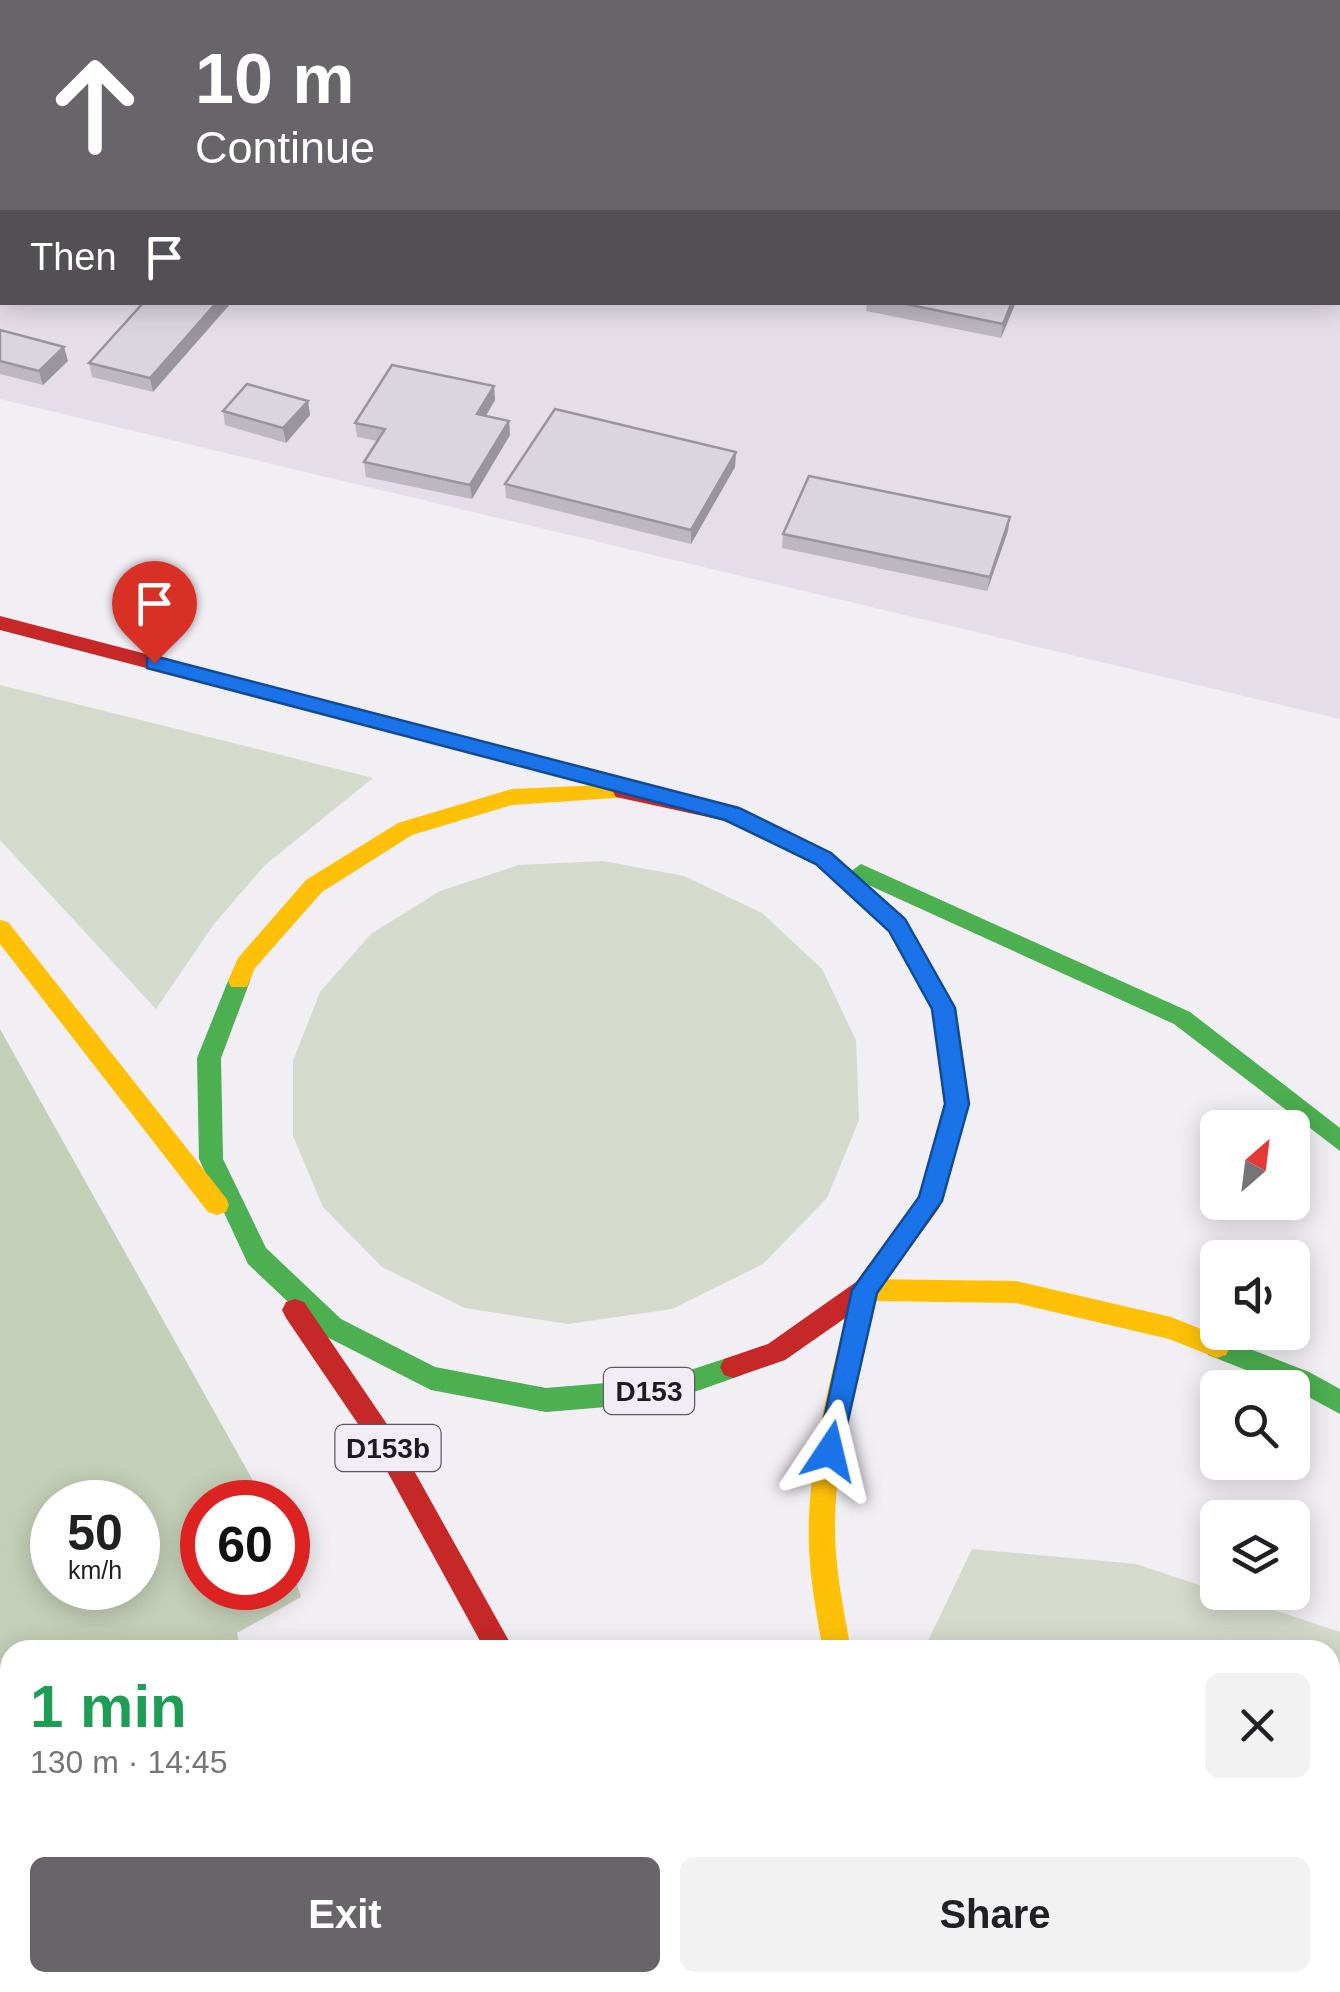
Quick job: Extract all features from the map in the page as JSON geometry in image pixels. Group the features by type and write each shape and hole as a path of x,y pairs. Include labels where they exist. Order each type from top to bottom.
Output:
{"main road":[{"name":"D153","path":"0,622 731,814 1182,1018 1340,1141"},
{"name":"D153","path":"0,928 258,1256 332,1327 430,1378 546,1400 666,1390 776,1352 865,1290 930,1201 957,1104 943,1008 897,925 824,858 731,814 623,792 512,797 405,829 314,886 246,964 209,1058 211,1159 258,1256"},
{"name":"D153b","path":"258,1256 384,1441 494,1640"},
{"path":"835,1640 827,1594 822,1505 834,1424 865,1290 1016,1292 1172,1328 1300,1380 1340,1402"}],"shaded area":[{"path":"0,305 1340,305 1340,719 0,399"},
{"path":"0,685 373,778 265,865 214,924 156,1009 0,840"},
{"path":"603,861 684,876 762,913 822,969 856,1040 859,1120 827,1198 763,1264 672,1309 568,1324 465,1308 382,1267 323,1207 293,1136 293,1061 320,992 371,934 440,891 519,865"},
{"path":"972,1549 1136,1564 1200,1585 1200,1610 1274,1610 1340,1632 1340,1640 928,1640"}],"green space":[{"path":"0,1029 253,1480 180,1480 180,1610 278,1610 237,1633 239,1640 0,1640"}],"building":[{"path":"141,305 214,305 150,378 89,363"},
{"path":"911,305 1011,305 1003,324"},
{"path":"0,330 64,347 39,371 0,361"},
{"path":"392,365 494,386 477,414 509,421 470,485 364,462 385,429 355,423"},
{"path":"247,384 308,401 283,428 223,411"},
{"path":"555,409 736,452 691,530 505,484"},
{"path":"809,476 1010,517 990,577 783,534"}],"traffic: fast":[{"path":"861,872 1182,1018 1340,1141"},
{"path":"239,981 209,1058 211,1159 257,1256 332,1327 431,1378 546,1400 666,1390 733,1367"},
{"path":"1225,1350 1300,1380 1340,1402"}],"traffic: slow":[{"path":"239,981 246,964 314,886 405,829 512,797 623,792"},
{"path":"0,928 217,1205"},
{"path":"835,1640 823,1552 824,1490 838,1403 865,1290 1016,1292 1171,1328 1200,1340"}],"traffic: jam":[{"path":"0,623 592,777"},
{"path":"623,792 731,814 824,859 897,925 943,1009 957,1104 930,1201 865,1290 776,1352 733,1367"},
{"path":"295,1310 384,1441 494,1640"}],"route":[{"path":"154,663 731,814 824,858 897,925 943,1008 957,1104 930,1201 865,1290 830,1451"}]}
